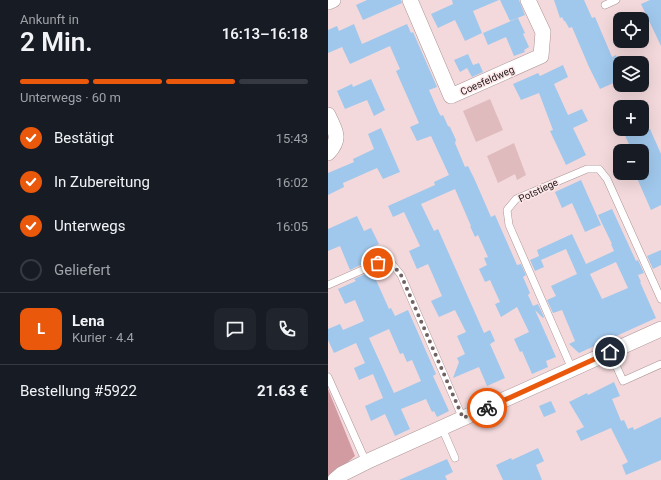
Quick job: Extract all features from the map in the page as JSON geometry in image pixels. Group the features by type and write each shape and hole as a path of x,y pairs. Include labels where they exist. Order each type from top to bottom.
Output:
{"street":[{"path":"328,2 333,0"},
{"name":"Coesfeldweg","path":"410,0 452,96 541,56 543,32 528,0"},
{"path":"328,115 336,134 336,144 328,153"},
{"path":"340,478 366,462 661,329"}],"lane":[{"path":"605,5 616,0"},
{"name":"Potstiege","path":"572,369 509,225 507,210 516,199 586,168 600,169 608,179 661,299"},
{"path":"328,285 378,263 392,264 401,275 463,418"},
{"path":"610,352 623,381 661,364"},
{"path":"328,377 366,462"},
{"path":"442,428 456,458"}],"shaded area":[{"path":"490,99 503,130 476,142 463,111"},
{"path":"514,143 526,175 517,180 515,174 498,183 487,156"},
{"path":"328,389 355,456 328,479"}],"building":[{"path":"367,0 401,0 402,3 363,20 356,5"},
{"path":"452,0 499,0 473,11 482,33 465,41 455,20 438,28 431,14 453,4"},
{"path":"500,0 519,0 525,15 510,21"},
{"path":"554,0 584,0 592,18 595,17 613,56 613,83 600,89 572,27 569,28 562,17 560,18"},
{"path":"650,0 661,0 661,46 649,21 649,12 645,12 641,4"},
{"path":"518,18 525,33 523,34 529,47 524,50 525,52 514,56 506,37 488,45 483,33"},
{"path":"354,24 362,44 407,24 411,33 413,32 437,87 429,90 439,113 441,116 443,115 448,126 450,127 465,167 468,166 491,217 495,215 517,265 521,264 526,275 523,277 530,293 528,295 533,306 538,304 544,317 543,318 535,310 556,357 546,361 548,367 532,374 522,351 520,352 514,339 529,332 517,307 501,317 495,304 500,302 490,280 485,282 479,269 487,265 484,258 488,257 478,235 475,237 455,189 421,204 434,231 438,229 484,333 490,330 495,341 490,344 505,378 487,386 479,367 453,378 459,362 457,358 465,354 457,336 466,332 455,310 439,317 431,301 442,296 428,264 417,269 409,251 420,246 404,212 393,217 388,206 435,185 434,182 449,175 431,136 417,141 410,127 419,123 396,71 400,69 390,46 350,64 342,47 328,53 328,30 337,26 339,31"},
{"path":"468,54 473,65 479,63 483,72 472,77 467,68 460,72 454,60"},
{"path":"563,65 568,77 554,84 568,115 582,109 588,121 573,128 586,155 566,165 550,131 553,130 539,93 521,100 513,84 538,73 540,76"},
{"path":"371,79 385,110 374,116 367,100 345,109 337,91 352,84 353,87"},
{"path":"381,128 400,172 383,179 377,168 343,183 344,187 328,195 328,173 354,162 353,159 374,149 368,134"},
{"path":"650,129 661,154 661,205 651,210 638,180 649,180 649,144 629,144 625,136 649,136"},
{"path":"581,180 601,225 585,232 572,203 562,208 555,192"},
{"path":"612,209 636,261 638,260 644,273 638,275 656,318 579,353 569,344 575,341 562,310 553,313 547,300 556,296 551,286 577,274 566,249 541,260 544,267 535,271 530,260 539,256 537,250 572,234 586,264 614,251 598,215","holes":["616,262 628,288 602,299 590,274"]},
{"path":"357,216 364,231 371,228 379,244 366,250 367,254 364,255 367,262 350,270 340,246 328,251 328,229"},
{"path":"661,250 661,265 653,269 647,256"},
{"path":"372,271 389,309 391,308 395,316 408,310 436,374 433,376 449,411 437,417 434,411 432,412 426,399 401,409 410,429 395,436 385,414 371,421 365,406 383,398 373,374 359,380 354,368 365,363 356,343 334,353 328,340 328,329 340,324 343,330 364,321 355,300 345,304 338,289 356,281 354,279","holes":["389,329 400,354 403,353 407,362 412,360 421,381 394,393 369,338"]},
{"path":"614,382 620,396 612,399 621,421 624,420 628,429 633,427 634,430 661,417 661,460 626,475 622,465 628,462 611,428 581,441 576,431 584,427 569,402 587,393 588,395"},
{"path":"551,401 556,412 544,417 539,406"},
{"path":"538,448 544,461 536,465 542,480 503,480 496,465 511,458 512,460"},
{"path":"447,459 453,472 445,476 447,480 399,480"}],"way so far":[{"path":"378,263 392,264 401,275 463,418 487,408"}],"route":[{"path":"487,408 610,352"}]}
